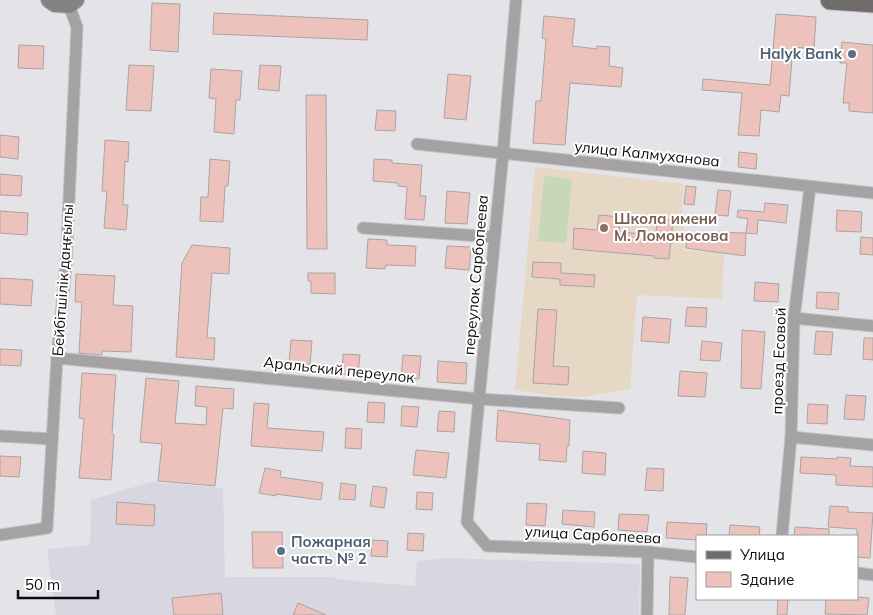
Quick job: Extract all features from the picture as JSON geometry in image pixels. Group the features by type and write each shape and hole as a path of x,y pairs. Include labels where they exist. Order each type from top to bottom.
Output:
{"main road":[{"path":"830,0 873,3"}],"street":[{"name":"Бейбітшілік даңғылы","path":"0,535 47,528 57,358 66,264 76,27 72,3 55,4 50,0"},
{"name":"переулок Сарбопеева","path":"487,546 467,522 516,0"},
{"name":"улица Калмуханова","path":"417,144 873,193"},
{"name":"проезд Есовой","path":"782,535 791,437 794,318 810,187"},
{"path":"362,228 495,237"},
{"path":"794,318 873,326"},
{"name":"Аральский переулок","path":"57,358 480,398 619,408"},
{"path":"0,436 52,439"},
{"path":"791,437 873,445"},
{"name":"улица Сарбопеева","path":"487,546 648,552 696,557"},
{"path":"647,615 648,552"},
{"path":"858,573 873,575"}],"shaded area":[{"path":"535,167 684,184 682,204 685,250 724,253 722,299 637,295 630,389 583,397 555,396 515,390"},
{"path":"151,482 223,488 225,577 333,577 336,579 415,586 417,561 447,558 640,564 639,615 56,615 47,549 90,545 91,500"}],"green space":[{"path":"544,176 572,179 566,243 538,241"}],"building":[{"path":"152,3 180,4 178,52 150,50"},
{"path":"214,13 368,20 367,40 213,34"},
{"path":"776,14 816,17 814,49 793,47 789,96 781,95 779,112 761,110 759,136 738,135 742,93 702,90 703,79 770,85"},
{"path":"544,16 575,19 572,46 597,49 597,46 610,47 609,66 623,68 621,87 570,83 565,145 533,143 536,101 541,101 546,39 542,38"},
{"path":"842,42 873,45 873,113 849,111 849,103 843,103 847,63 840,63"},
{"path":"19,45 44,46 43,69 18,68"},
{"path":"129,65 154,66 151,111 126,110"},
{"path":"260,65 281,66 279,91 258,89"},
{"path":"211,69 242,71 240,100 236,100 234,134 214,132 216,99 209,98"},
{"path":"448,74 471,76 466,120 444,118"},
{"path":"306,95 326,95 327,249 307,249"},
{"path":"377,110 396,111 395,131 375,130"},
{"path":"0,135 19,137 18,159 0,157"},
{"path":"105,140 129,142 128,162 125,161 123,205 128,205 126,230 104,228 107,191 102,191"},
{"path":"739,152 757,154 756,169 738,167"},
{"path":"210,159 230,161 228,186 225,186 223,222 200,221 201,197 208,197"},
{"path":"374,159 392,160 392,163 422,165 420,196 426,196 424,220 405,219 407,187 398,186 398,183 373,181"},
{"path":"0,174 22,176 21,196 0,195"},
{"path":"686,186 696,187 694,205 684,204"},
{"path":"718,190 731,191 728,216 715,215"},
{"path":"447,191 470,193 467,224 445,223"},
{"path":"765,203 788,205 786,223 758,220 757,234 746,233 748,219 737,217 738,210 764,212"},
{"path":"837,210 862,212 861,232 836,231"},
{"path":"0,211 28,213 27,235 0,233"},
{"path":"599,215 620,217 619,232 656,235 657,219 673,220 669,259 573,249 574,228 597,230"},
{"path":"713,232 746,233 745,256 686,248 687,240 712,242"},
{"path":"861,237 873,238 873,255 860,254"},
{"path":"368,239 387,240 387,245 416,246 415,266 386,265 385,269 366,268"},
{"path":"192,245 230,248 229,274 212,273 207,338 215,338 214,360 176,357 182,263"},
{"path":"447,246 471,247 469,270 445,268"},
{"path":"533,262 561,263 561,273 595,275 594,287 560,285 560,279 532,277"},
{"path":"308,273 335,273 335,294 311,293 311,281 308,281"},
{"path":"76,274 115,276 113,305 133,306 131,352 102,351 102,355 79,353 82,302 75,302"},
{"path":"0,278 33,280 31,306 0,304"},
{"path":"755,282 779,284 778,302 754,301"},
{"path":"817,292 839,293 838,310 816,308"},
{"path":"687,307 707,308 706,327 685,326"},
{"path":"538,309 557,310 553,366 569,367 568,385 533,383"},
{"path":"643,317 671,319 669,343 641,341"},
{"path":"742,330 765,332 761,389 741,388"},
{"path":"816,331 833,332 831,355 814,354"},
{"path":"864,338 873,338 873,360 863,359"},
{"path":"291,340 312,341 310,365 289,364"},
{"path":"702,341 722,343 720,361 700,360"},
{"path":"0,349 22,350 21,366 0,365"},
{"path":"343,354 360,355 358,375 342,374"},
{"path":"403,355 421,356 419,379 401,378"},
{"path":"438,361 467,363 466,384 437,382"},
{"path":"680,371 707,373 705,397 678,396"},
{"path":"82,373 116,375 111,480 79,478 84,419 79,418"},
{"path":"146,378 179,381 175,423 206,425 207,407 195,406 196,386 234,389 233,409 223,408 215,486 158,481 162,444 140,442"},
{"path":"846,395 866,396 864,420 844,419"},
{"path":"368,402 385,403 384,423 367,422"},
{"path":"254,403 269,404 267,428 324,432 322,451 251,446"},
{"path":"808,404 828,405 827,424 807,423"},
{"path":"402,406 419,407 417,427 401,426"},
{"path":"498,410 570,420 566,462 539,460 540,444 496,441"},
{"path":"439,411 455,412 454,432 437,431"},
{"path":"346,428 362,429 361,449 345,448"},
{"path":"416,450 449,453 446,478 413,475"},
{"path":"583,451 606,453 605,475 582,473"},
{"path":"0,456 21,457 19,477 0,476"},
{"path":"801,457 851,458 850,466 873,467 873,487 836,485 836,475 800,473"},
{"path":"265,468 281,471 280,477 323,483 321,500 259,493"},
{"path":"647,468 664,469 663,491 645,490"},
{"path":"341,483 356,485 355,500 339,499"},
{"path":"373,486 387,488 384,508 370,506"},
{"path":"417,492 433,493 432,510 416,509"},
{"path":"117,502 155,505 154,526 116,524"},
{"path":"527,503 547,504 545,526 526,525"},
{"path":"830,506 848,507 848,512 873,513 870,558 858,557 857,529 828,527"},
{"path":"563,510 595,512 594,527 562,524"},
{"path":"619,514 649,515 647,532 618,530"},
{"path":"667,522 707,524 706,535 696,535 696,540 666,538"},
{"path":"730,525 760,527 759,535 729,535"},
{"path":"795,527 829,529 829,535 794,535"},
{"path":"252,532 282,532 283,568 253,568"},
{"path":"408,533 424,534 423,551 407,550"},
{"path":"372,540 388,541 387,557 371,556"},
{"path":"670,577 688,578 685,615 669,615"},
{"path":"221,593 223,615 174,615 172,598"},
{"path":"869,598 867,615 825,614 826,600"},
{"path":"778,600 788,600 787,615 777,615"},
{"path":"298,603 326,615 293,615"}],"place":[{"name":"Halyk Bank","path":"852,54"},
{"name":"Школа имени М. Ломоносова","path":"604,228"},
{"name":"Пожарная часть № 2","path":"281,551"}]}
